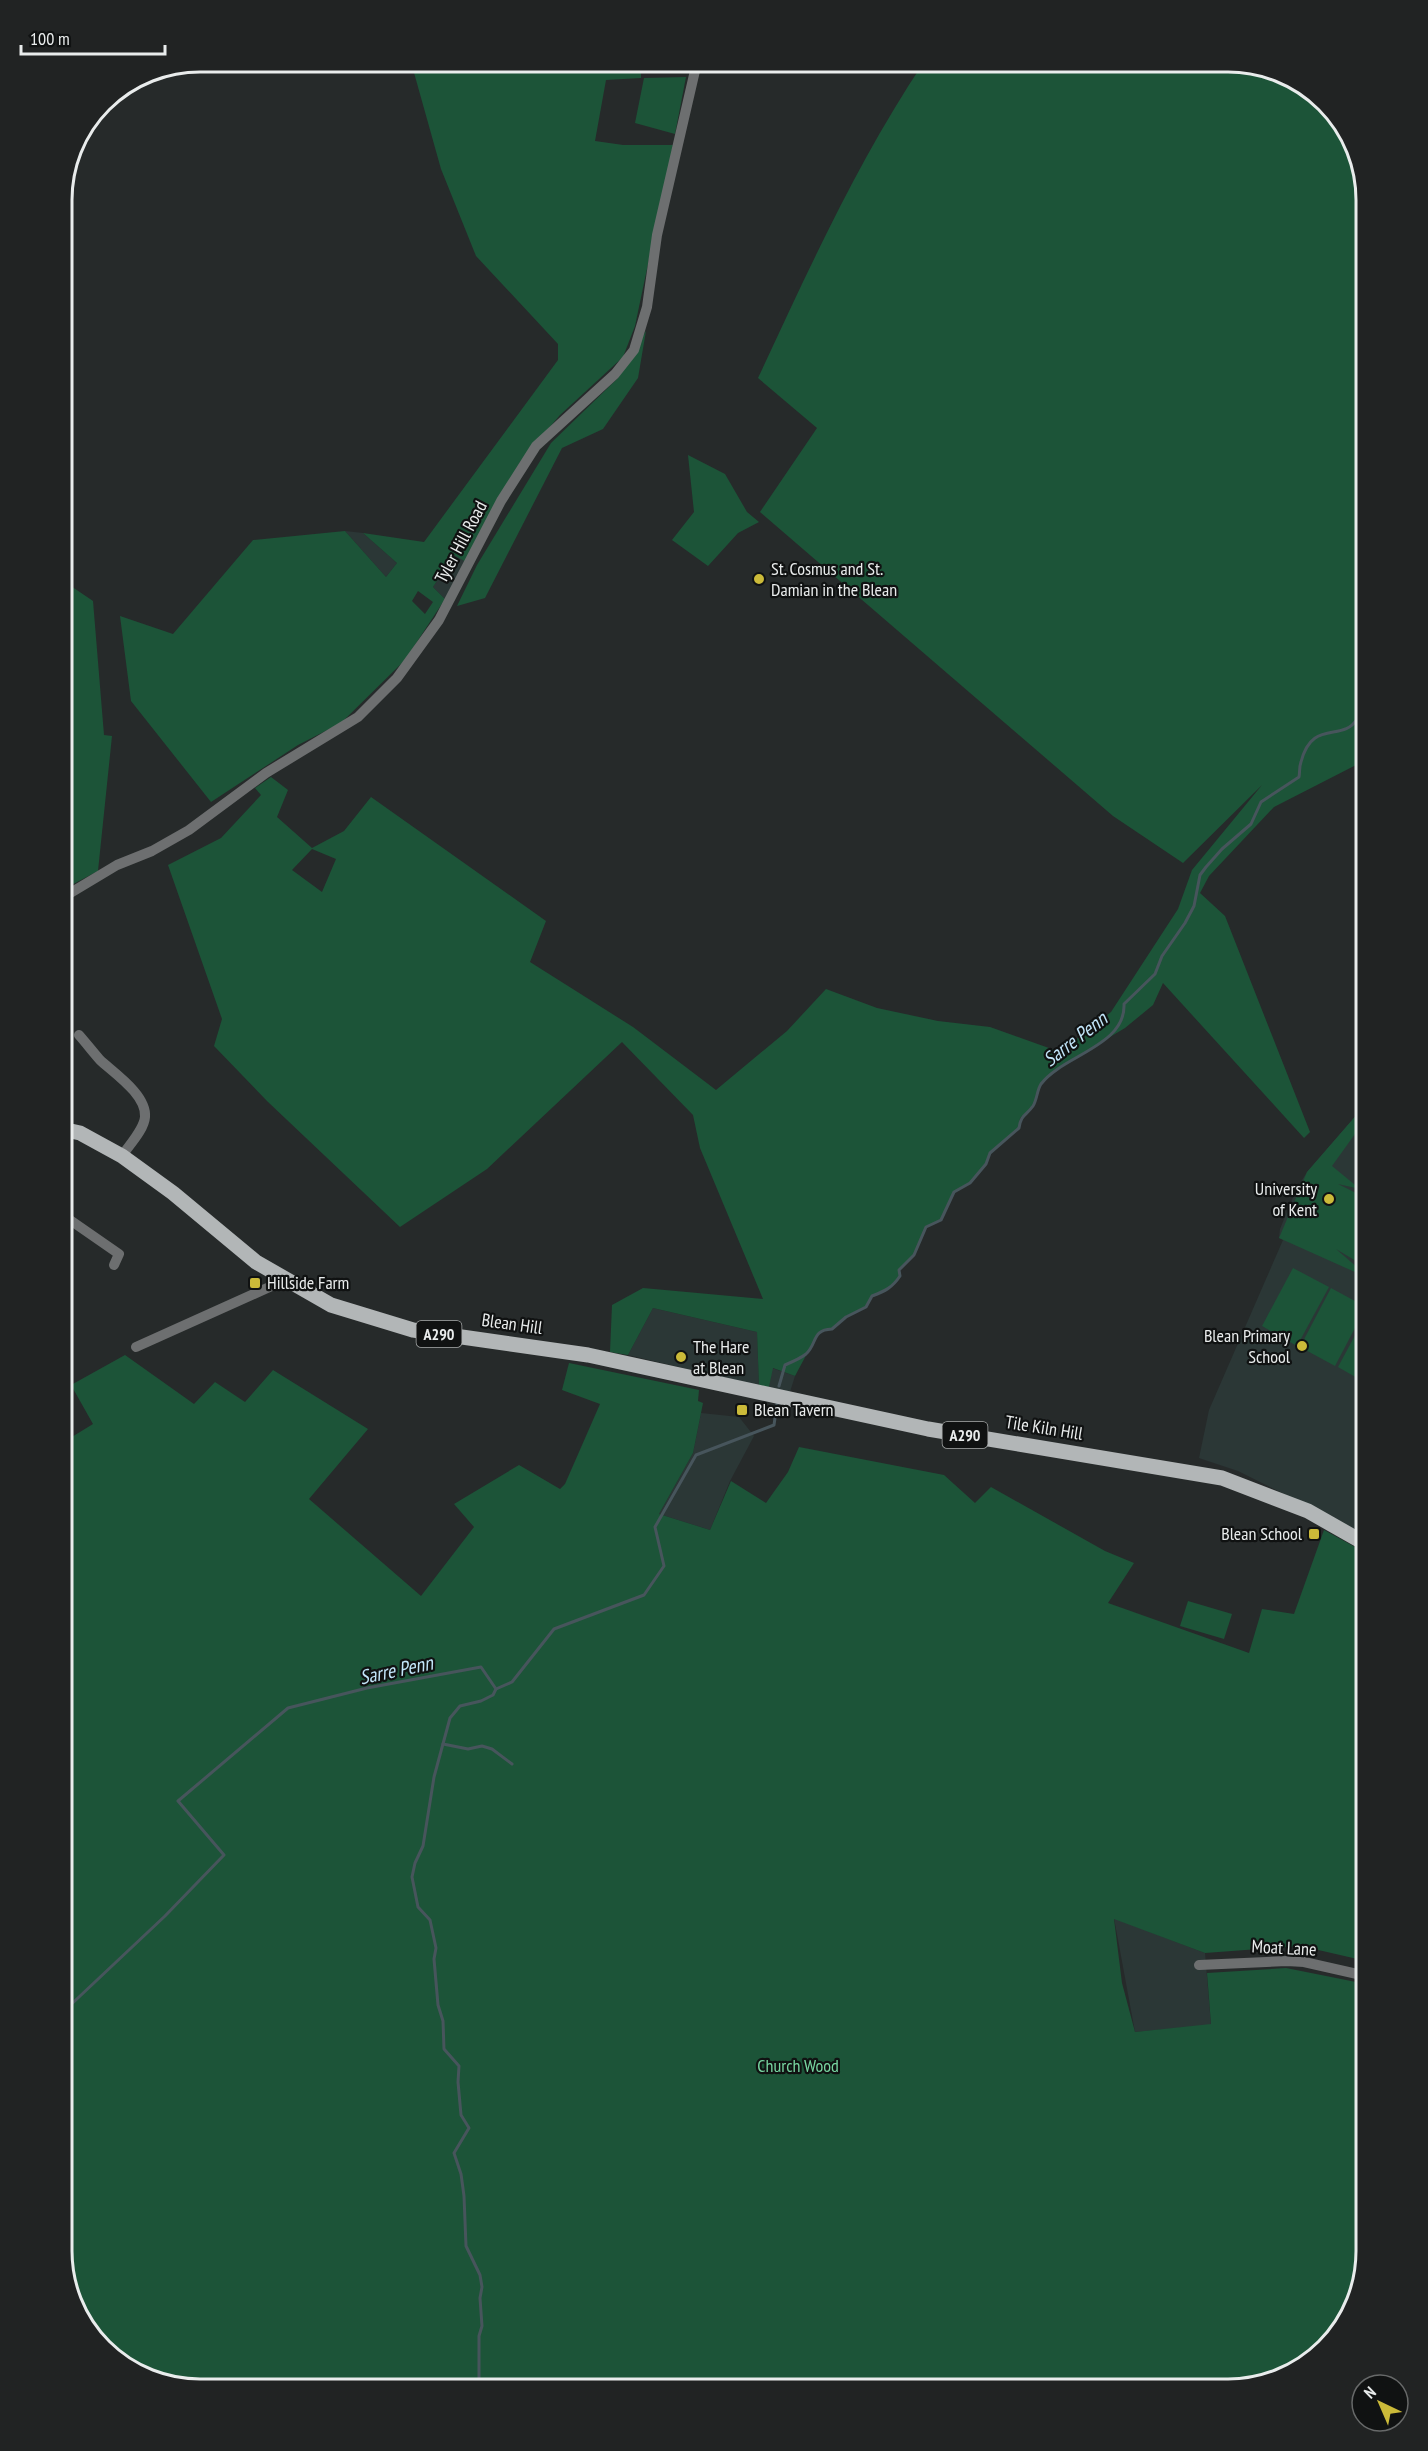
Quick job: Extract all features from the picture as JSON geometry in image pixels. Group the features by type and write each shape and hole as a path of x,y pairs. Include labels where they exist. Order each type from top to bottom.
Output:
{"main road":[{"name":"A290","path":"72,1131 80,1133 122,1156"},
{"name":"Blean Hill","path":"122,1156 173,1193 256,1262 331,1305 413,1330 588,1355 739,1389"},
{"name":"Tile Kiln Hill","path":"739,1389 928,1429 1222,1478 1308,1511 1356,1538"}],"street":[{"name":"Tyler Hill Road","path":"72,892 117,865 153,850 189,830 267,773 358,717 397,678 439,620 501,501 536,446 615,374 634,350 647,307 657,235 695,72"},
{"path":"79,1035 101,1060 122,1078 143,1106 145,1113 143,1125 122,1156"},
{"path":"72,1221 119,1254 114,1265"},
{"path":"136,1347 285,1280"},
{"name":"Moat Lane","path":"1198,1965 1287,1961 1305,1962 1356,1974"}],"shaded area":[{"path":"345,531 363,533 397,563 386,577"},
{"path":"454,554 466,562 445,599 433,587"},
{"name":"Blean Primary School","path":"1356,1116 1356,1530 1238,1471 1199,1458 1209,1410 1283,1240 1279,1238 1280,1229 1296,1190 1307,1172"},
{"path":"653,1308 757,1332 759,1386 628,1355"},
{"path":"772,1368 795,1376 790,1392 769,1387"},
{"path":"701,1413 739,1417 754,1436 730,1481 710,1530 659,1514 693,1453"},
{"path":"1114,1918 1205,1953 1211,2025 1135,2032"}],"green space":[{"path":"414,72 641,72 641,78 606,80 595,141 623,145 673,145 635,326 623,357 560,415 520,462 466,562 454,555 433,587 445,599 405,660 341,723 298,745 211,802 131,701 120,616 173,634 253,540 345,531 386,577 397,563 363,533 424,542 558,360 558,344 476,256 441,169","holes":["418,591 433,602 425,614 412,601"]},
{"path":"918,72 1236,72 1253,74 1284,85 1299,94 1324,116 1334,129 1352,167 1356,200 1356,765 1274,807 1209,876 1200,893 1225,916 1310,1132 1304,1138 1163,983 1153,1005 1125,1028 1063,1065 1040,1085 1033,1106 1020,1118 1019,1128 990,1153 986,1164 970,1183 954,1192 941,1220 926,1227 914,1255 899,1270 900,1276 894,1283 884,1291 872,1296 866,1307 846,1316 832,1329 818,1333 795,1376 773,1368 769,1387 759,1386 757,1332 653,1308 628,1355 610,1352 612,1305 643,1288 763,1299 700,1148 693,1115 622,1042 487,1169 400,1227 267,1101 214,1046 222,1019 168,865 221,838 261,795 255,788 271,777 288,790 277,817 312,848 344,831 371,797 546,921 530,962 633,1027 716,1090 787,1031 826,989 877,1008 938,1021 990,1027 1060,1052 1111,1012 1178,909 1192,870 1262,785 1183,863 1113,816 760,512 817,428 758,378 835,217 877,138","holes":["312,849 336,859 322,892 292,870"]},
{"path":"686,77 675,134 635,123 644,78"},
{"path":"646,331 638,378 603,429 562,448 485,598 457,606 477,565 551,443 618,378"},
{"path":"688,455 725,474 747,512 759,522 738,533 708,566 672,540 694,512"},
{"path":"72,587 93,601 104,735 112,736 98,871 72,885"},
{"name":"University of Kent","path":"1356,1116 1356,1133 1332,1166 1356,1186 1356,1188 1338,1184 1356,1193 1356,1261 1336,1249 1356,1266 1356,1273 1279,1238 1307,1172"},
{"path":"1293,1268 1329,1287 1297,1346 1262,1326"},
{"path":"1331,1288 1356,1302 1356,1326 1335,1366 1300,1347"},
{"path":"1356,1334 1356,1377 1338,1367"},
{"name":"Church Wood","path":"125,1355 194,1404 215,1382 245,1402 273,1370 368,1429 309,1499 421,1596 474,1527 454,1504 519,1465 560,1489 565,1484 600,1404 562,1390 569,1363 699,1390 698,1401 703,1403 693,1453 659,1514 710,1530 731,1481 766,1503 788,1472 799,1447 944,1475 975,1503 991,1487 1105,1551 1134,1563 1108,1603 1249,1653 1262,1609 1294,1614 1324,1530 1356,1548 1356,1959 1301,1946 1205,1953 1114,1919 1122,1983 1135,2032 1211,2024 1207,1973 1286,1968 1356,1982 1355,2267 1346,2300 1329,2329 1306,2352 1292,2362 1253,2377 1236,2379 192,2379 159,2372 129,2357 104,2335 85,2307 74,2276 72,2251 72,1437 93,1424 72,1384"},
{"path":"1188,1601 1232,1614 1224,1639 1180,1626"}],"waterway":[{"name":"Sarre Penn","path":"779,1386 785,1365 806,1354 818,1334 832,1329 846,1317 866,1307 872,1296 888,1289 897,1280 900,1276 899,1270 914,1255 926,1227 941,1220 954,1192 970,1183 986,1164 990,1153 1019,1128 1022,1118 1034,1104 1041,1084 1051,1074 1092,1049 1115,1030 1122,1018 1124,1004 1155,974 1162,956 1185,923 1194,906 1200,875 1206,867 1222,849 1251,824 1261,802 1299,777 1301,762 1312,740 1320,735 1344,730 1356,720"},
{"path":"479,2379 482,2287 480,2275 466,2246 464,2196 461,2174 454,2153 469,2128 461,2115 459,2066 444,2049 443,2021 438,2005 434,1959 436,1948 430,1920 418,1907 412,1877 415,1863 423,1846 434,1777 450,1718 460,1706 481,1701 493,1695 496,1689 512,1682 554,1629 644,1595 664,1566 655,1527 696,1455 774,1425 777,1404"},
{"name":"Sarre Penn","path":"72,2004 165,1916 224,1855 178,1801 288,1708 367,1688 481,1667 496,1689"},
{"path":"443,1744 468,1749 482,1746 492,1749 512,1764"}],"place":[{"name":"St. Cosmus and St. Damian in the Blean","path":"759,579"},
{"name":"University of Kent","path":"1329,1199"},
{"name":"Hillside Farm","path":"255,1283"},
{"name":"Blean Primary School","path":"1302,1346"},
{"name":"The Hare at Blean","path":"681,1357"},
{"name":"Blean Tavern","path":"742,1410"},
{"name":"Blean School","path":"1314,1534"}]}
